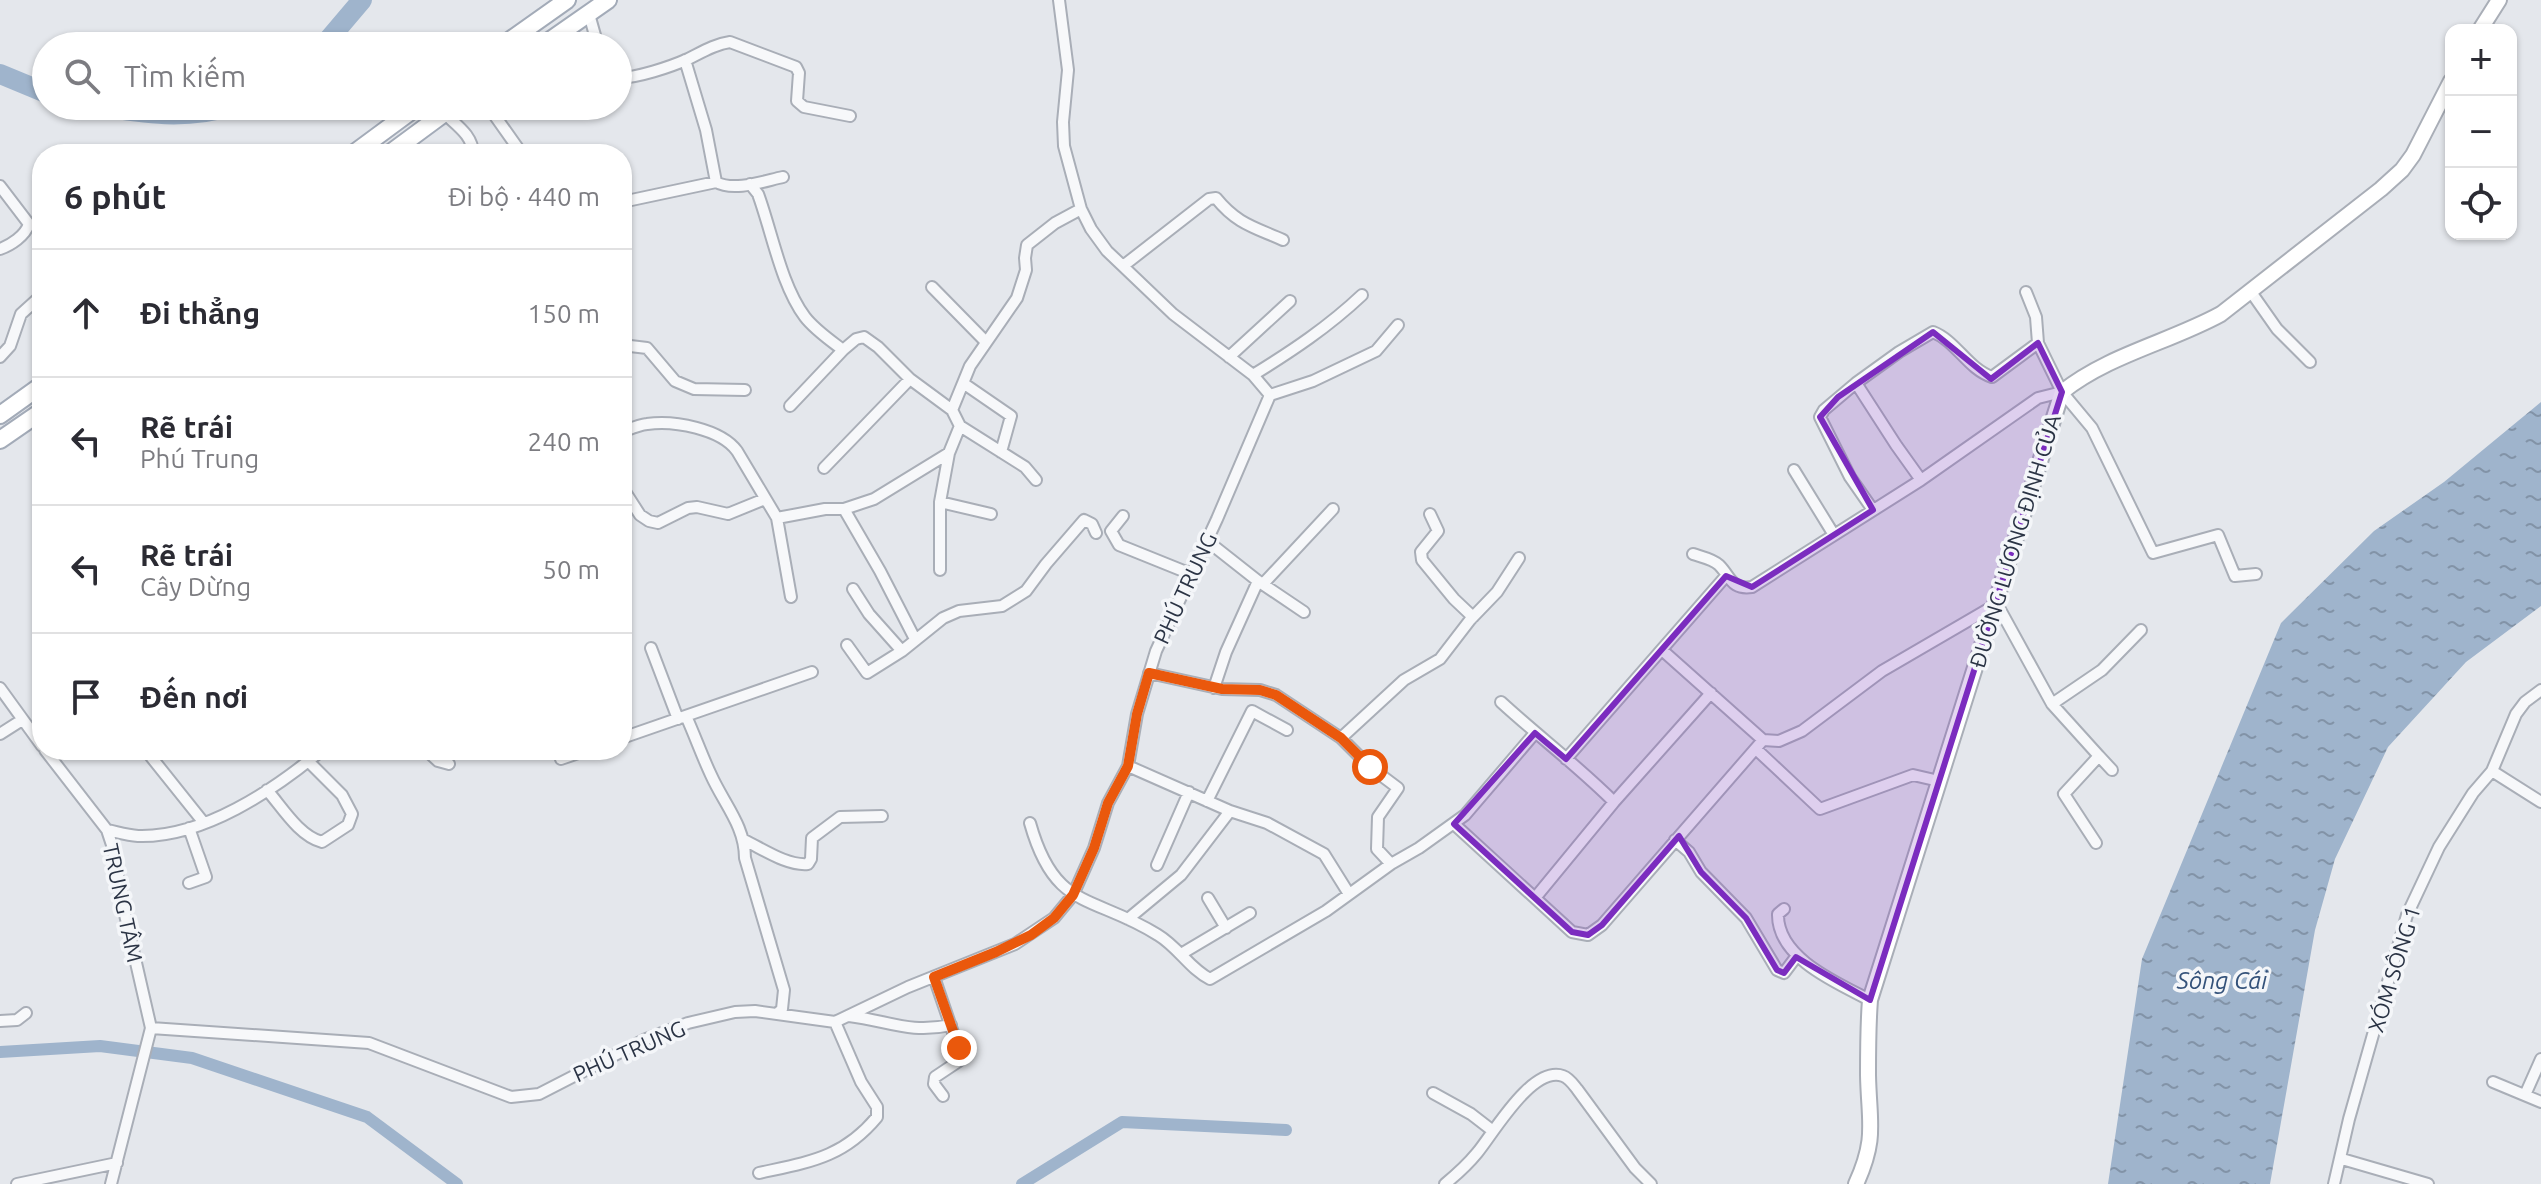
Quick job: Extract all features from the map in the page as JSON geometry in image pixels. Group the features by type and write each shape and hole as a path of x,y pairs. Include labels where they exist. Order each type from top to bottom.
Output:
{"main road":[{"path":"522,32 567,0"},
{"path":"563,32 608,0"},
{"path":"367,144 399,120"},
{"path":"402,144 434,120"},
{"path":"2,410 32,391"},
{"path":"0,440 32,418"}],"street":[{"path":"1059,0 1068,70 1064,146 1081,209 1100,242 1173,314 1253,375 1270,395 1313,381 1376,351 1398,325"},
{"path":"2484,24 2499,0"},
{"path":"589,14 594,32"},
{"path":"632,75 685,60 720,43 730,42 796,67 799,73 797,101 804,107 850,116"},
{"path":"685,60 706,130 716,182"},
{"name":"ĐƯỜNG LƯƠNG ĐỊNH CỦA","path":"1856,1184 1869,1154 1872,1131 1868,1075 1870,1000 2062,392 2099,368 2197,327 2251,292 2402,170 2445,93"},
{"path":"457,120 472,144"},
{"path":"498,120 515,144"},
{"path":"632,200 716,182 723,186 750,184 783,177"},
{"path":"750,184 758,194 796,302 816,329 843,350"},
{"path":"0,186 29,224 23,234 0,249"},
{"path":"1123,266 1209,199 1216,198 1239,221 1283,240"},
{"path":"952,410 970,366 1017,298 1026,270 1027,245 1055,223 1081,209"},
{"path":"932,287 986,342"},
{"path":"2026,292 2036,317 2038,343 2062,392 2092,428 2153,553 2218,535 2235,576 2256,574"},
{"path":"2251,292 2277,329 2310,362"},
{"path":"1253,375 1319,333 1362,295"},
{"path":"1229,357 1290,301"},
{"path":"0,357 10,346 21,314 32,304"},
{"path":"1873,510 1850,477 1820,417 1824,410 1856,383 1912,343 1933,332 1941,335 1978,369 1992,377 2038,343"},
{"path":"790,406 843,350 856,339 864,337 910,379 952,410 960,426 1025,467 1036,480"},
{"path":"632,346 647,348 675,381 694,389 745,390"},
{"path":"824,468 910,379"},
{"path":"963,383 1011,416 1001,452"},
{"path":"1856,383 1921,480"},
{"path":"1693,554 1721,566 1732,584 1752,587 1921,480 2038,398 2062,392"},
{"name":"PHÚ TRUNG","path":"151,1028 369,1043 511,1097 539,1094 646,1039 688,1023 735,1012 778,1013 835,1022 1031,935 1054,918 1073,895 1094,848 1108,803 1128,766 1137,714 1149,673 1270,395"},
{"path":"632,429 647,424 672,424 721,435 730,442 777,518 791,597"},
{"path":"940,570 940,502 949,453 960,426"},
{"path":"777,518 825,509 844,509 874,499 949,453"},
{"path":"1794,470 1834,535"},
{"path":"632,503 640,515 658,523 688,508 728,514 765,499"},
{"path":"940,502 991,514"},
{"path":"844,509 915,639"},
{"path":"1214,688 1226,652 1261,582 1333,509"},
{"path":"1430,514 1438,531 1421,552 1422,560 1447,592 1473,617"},
{"path":"1123,516 1111,531 1119,545 1191,574"},
{"path":"847,645 867,673 902,651 943,618 959,611 1002,606 1026,591 1084,520 1092,524 1096,533"},
{"path":"1206,540 1304,612"},
{"path":"1341,738 1404,680 1440,659 1497,592 1519,558"},
{"path":"1566,759 1726,576"},
{"path":"853,589 869,614 902,651"},
{"path":"1454,824 1572,932 1588,935 1602,925 1760,744 1779,741 1802,731 1882,671 1997,604 2052,704 2112,770"},
{"path":"2052,704 2102,670 2141,630"},
{"path":"651,648 682,717 737,820 744,840 745,858 784,990 782,1009 778,1013"},
{"path":"1662,650 1711,693 1820,809 1913,775 1939,781"},
{"path":"632,734 812,672"},
{"path":"1149,673 1214,688 1260,690 1276,695 1341,738 1370,767 1398,788 1378,817 1377,849 1391,864"},
{"name":"TRUNG TÂM","path":"0,688 32,733"},
{"name":"XÓM SÔNG 1","path":"2334,1184 2349,1119 2407,915 2439,847 2473,793 2492,771 2516,714 2525,702 2541,690"},
{"path":"1535,898 1614,802 1711,693"},
{"path":"1501,702 1614,802"},
{"path":"1207,801 1252,711 1287,730"},
{"path":"0,734 22,720"},
{"path":"1030,823 1048,871 1073,895 1161,936 1201,975 1210,979 1326,911 1454,824 1535,733"},
{"path":"2096,843 2064,794 2099,756"},
{"name":"TRUNG TÂM","path":"52,760 107,830 151,1028"},
{"path":"154,760 204,823"},
{"path":"437,760 449,764"},
{"path":"107,830 135,836 157,835 204,823 257,798 267,790 308,761 342,795 352,814 348,825 322,842 317,842 305,834 267,790"},
{"path":"1128,766 1230,811 1267,823 1324,854 1349,894"},
{"path":"2492,771 2541,802"},
{"path":"1157,865 1189,792"},
{"path":"1128,919 1181,875 1230,811"},
{"path":"744,840 803,865 811,859 812,838 837,819 882,816"},
{"path":"189,828 206,877 189,883"},
{"path":"1675,840 1746,918 1777,970 1784,973 1796,957"},
{"path":"1208,898 1226,928"},
{"path":"1784,909 1778,914 1778,924 1796,957 1870,1000"},
{"path":"1181,954 1250,913"},
{"path":"934,977 961,1056 959,1061 935,1077 934,1084 943,1096"},
{"path":"0,1021 17,1020 26,1013"},
{"path":"849,1016 912,1029 929,1030 951,1025"},
{"path":"759,1173 832,1154 851,1144 877,1117 877,1107 861,1082 835,1022"},
{"path":"111,1184 151,1028"},
{"path":"2525,1095 2541,1059"},
{"path":"1445,1184 1475,1156 1508,1110 1530,1087 1557,1075 1566,1076 1635,1168 1651,1184"},
{"path":"2493,1082 2541,1102"},
{"path":"1433,1093 1471,1114 1493,1131"},
{"path":"2342,1159 2393,1179 2428,1184"},
{"path":"17,1184 117,1163"}],"highlighted area":[{"path":"1933,332 1991,379 2038,343 2062,392 1870,1000 1796,957 1784,973 1777,970 1746,918 1701,872 1679,836 1602,925 1588,935 1572,932 1454,824 1535,733 1566,759 1726,576 1752,587 1873,510 1820,417 1838,397"}],"water":[{"name":"Sông Cái","path":"2541,402 2541,606 2466,662 2388,747 2335,859 2315,930 2270,1184 2108,1184 2142,959 2281,623 2374,531 2444,482"}],"waterway":[{"path":"335,32 362,0"},
{"path":"0,74 32,87"},
{"path":"0,1052 100,1046 192,1058 367,1117 457,1184"},
{"path":"1022,1184 1122,1122 1286,1130"}],"route":[{"path":"959,1048 934,977 1015,944 1043,928 1073,895 1094,848 1108,803 1128,766 1137,714 1149,673 1222,689 1260,690 1276,695 1341,738 1370,767"}]}
